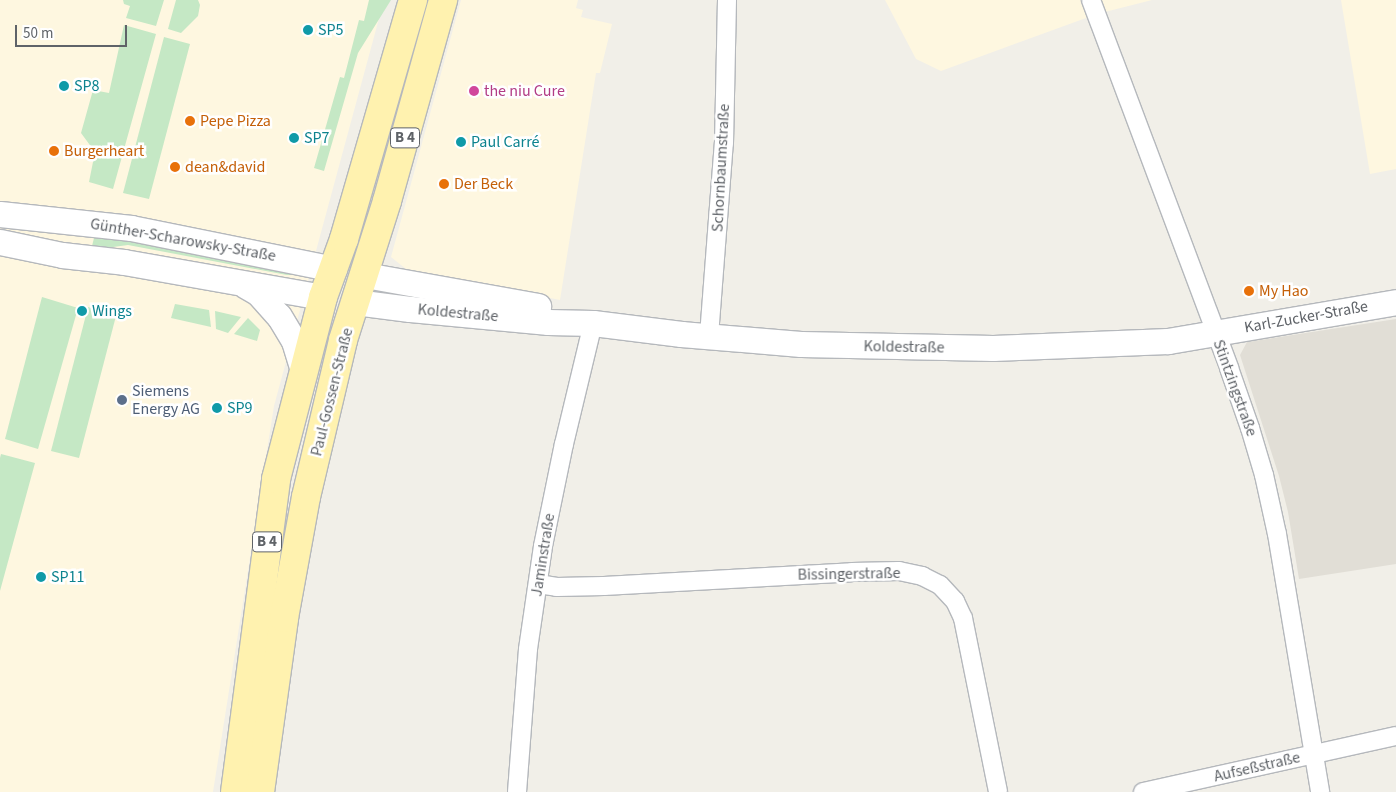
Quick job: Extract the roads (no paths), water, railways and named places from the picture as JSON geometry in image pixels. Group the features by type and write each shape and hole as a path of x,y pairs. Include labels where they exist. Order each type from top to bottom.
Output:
{"main road":[{"name":"Paul-Gossen-Straße","path":"235,792 276,479 323,297 334,269 413,0"},
{"name":"Paul-Gossen-Straße","path":"260,792 297,539 343,340 365,275 443,0"},
{"name":"Günther-Scharowsky-Straße","path":"334,269 365,275"},
{"name":"Koldestraße","path":"323,297 356,302"},
{"name":"B 4","path":"268,540 278,528 284,527 292,529 297,539"}],"street":[{"name":"Schornbaumstraße","path":"709,336 724,143 727,0"},
{"name":"Stintzingstraße","path":"1091,0 1250,428 1264,475 1277,534 1320,792"},
{"name":"Günther-Scharowsky-Straße","path":"0,214 131,228 334,269"},
{"name":"Günther-Scharowsky-Straße","path":"0,242 62,255 124,262 244,285 323,297"},
{"name":"Koldestraße","path":"365,275 550,308 593,323"},
{"name":"Günther-Scharowsky-Straße","path":"244,285 258,294 280,316 294,341 303,371"},
{"name":"Koldestraße","path":"356,302 548,322 593,323 801,344 1002,348 1168,340 1215,333"},
{"name":"Karl-Zucker-Straße","path":"1215,333 1396,302"},
{"name":"Jaminstraße","path":"517,792 528,649 543,546 564,444 593,323"},
{"name":"Bissingerstraße","path":"538,584 557,587 604,586 899,571 922,576 945,590 955,600 963,618 998,792"},
{"name":"Aufseßstraße","path":"1143,792 1396,736"}],"place":[{"name":"SP5","path":"308,30"},
{"name":"SP8","path":"64,86"},
{"name":"the niu Cure","path":"474,91"},
{"name":"Pepe Pizza","path":"190,121"},
{"name":"SP7","path":"294,138"},
{"name":"Paul Carré","path":"461,142"},
{"name":"Burgerheart","path":"54,151"},
{"name":"dean&david","path":"175,167"},
{"name":"Der Beck","path":"444,184"},
{"name":"My Hao","path":"1249,291"},
{"name":"Wings","path":"82,311"},
{"name":"Siemens Energy AG","path":"122,400"},
{"name":"SP9","path":"217,408"},
{"name":"SP11","path":"41,577"}]}
